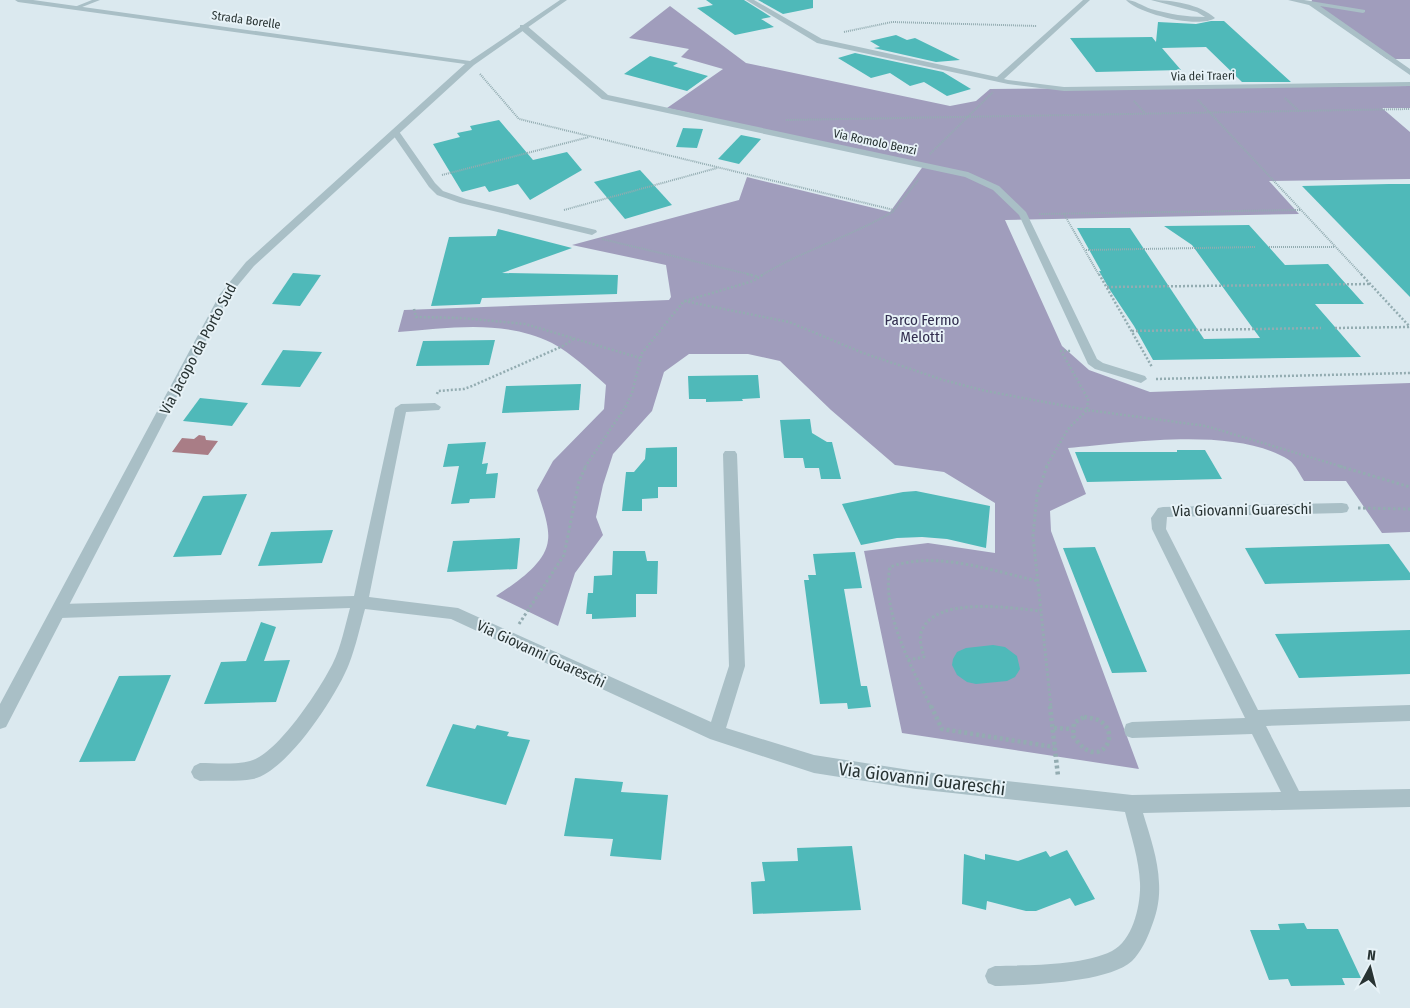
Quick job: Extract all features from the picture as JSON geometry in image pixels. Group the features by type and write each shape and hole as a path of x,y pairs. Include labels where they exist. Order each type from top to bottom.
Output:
{"street":[{"name":"Strada Borelle","path":"18,0 471,63"},
{"name":"Via Jacopo da Porto Sud","path":"0,721 60,611 224,296 236,279 250,264 471,63 564,0"},
{"name":"Via dei Traeri","path":"749,0 820,40 1001,80 1064,89 1410,84"},
{"path":"1001,80 1087,0"},
{"path":"1129,0 1132,4 1142,8 1177,17 1212,18 1199,10 1154,0"},
{"path":"1291,0 1363,11"},
{"path":"1312,2 1410,73"},
{"name":"Via Romolo Benzi","path":"523,27 605,96 968,175 996,188 1023,214 1092,361 1099,366 1141,379"},
{"path":"395,132 427,179 440,193 451,198 592,232"},
{"path":"200,772 253,770 273,757 295,735 315,710 341,664 360,602 401,408 435,406"},
{"path":"716,733 737,666 730,454"},
{"name":"Via Giovanni Guareschi","path":"1294,800 1159,528 1158,518 1163,512 1342,508"},
{"name":"Via Giovanni Guareschi","path":"60,611 360,602 453,613 716,733 814,764 916,780 1132,804 1410,798"},
{"path":"1132,730 1410,713"},
{"path":"995,976 1060,974 1089,968 1121,958 1137,937 1146,919 1150,894 1147,871 1132,804"}],"lane":[{"path":"75,8 97,0"}],"path":[{"path":"814,37 892,22 1058,26"},
{"path":"471,63 519,119 894,210"},
{"path":"508,639 544,588 564,555 578,481 586,465 626,406 632,393 640,358 647,346 684,302 759,278 781,264 889,215 924,165 1001,80"},
{"path":"1197,99 1410,327"},
{"path":"1132,100 1145,114"},
{"path":"781,120 1410,110"},
{"path":"427,179 591,137"},
{"path":"532,218 718,168"},
{"path":"1023,214 1301,210"},
{"path":"1064,214 1159,379"},
{"path":"592,232 604,240 759,278"},
{"path":"1085,250 1256,247"},
{"path":"1269,247 1335,247"},
{"path":"1107,287 1370,284"},
{"path":"684,302 789,322 863,353 944,380 986,391 1087,410 1088,399 1061,352 1086,351"},
{"path":"414,309 414,316 416,317 525,324 640,358"},
{"path":"1336,328 1410,327"},
{"path":"1132,331 1321,328"},
{"path":"435,406 438,390 464,389 472,386 563,346 575,338"},
{"path":"1141,379 1410,373"},
{"path":"1342,508 1410,509"},
{"path":"1038,581 948,563 907,560 897,562 890,567 886,574 886,586 902,648 942,728 1055,747"},
{"path":"908,660 924,657 920,643 922,630 930,620 940,614 977,607 1041,612"},
{"path":"1091,717 1105,726 1111,739 1110,746 1106,750 1092,752 1078,743 1073,736 1072,729 1078,719 1091,717"},
{"path":"1054,728 1072,729"}],"green space":[{"path":"1312,0 1410,0 1410,59 1387,59 1311,3"},
{"name":"Parco Fermo Melotti","path":"670,6 746,63 950,106 976,101 990,89 1410,86 1410,108 1382,108 1410,132 1410,179 1269,181 1299,214 1005,220 1062,346 1089,370 1150,392 1410,383 1410,532 1382,533 1346,481 1304,481 1289,460 1267,450 1240,443 1181,439 1068,448 1086,494 1050,511 1051,531 1139,769 902,733 864,551 928,543 995,553 995,503 944,472 895,465 831,410 780,361 748,354 689,354 664,372 652,411 613,454 603,485 596,517 603,535 575,573 558,626 496,596 528,572 542,557 548,540 548,528 537,490 553,461 604,409 606,385 580,362 559,347 533,335 495,328 476,327 398,332 404,310 669,300 671,297 666,265 572,245 739,200 747,177 890,212 924,165 667,108 723,69 681,57 689,49 629,38"}],"shaded area":[{"path":"199,435 205,436 206,440 218,441 208,455 172,452 182,438 194,439"}],"building":[{"path":"706,0 744,0 771,17 761,19 774,27 735,35 697,8 713,5"},
{"path":"758,0 813,0 813,8 783,14"},
{"path":"1224,21 1291,82 1242,82 1206,47 1162,48 1181,70 1096,72 1070,38 1152,37 1156,42 1158,22 1196,24"},
{"path":"896,35 907,40 915,38 960,60 936,62 874,48 880,47 870,41"},
{"path":"855,53 943,72 971,89 947,96 924,82 910,86 890,73 871,78 838,58"},
{"path":"650,56 678,63 673,66 708,76 687,91 624,74"},
{"path":"499,120 533,160 567,152 582,170 530,200 518,184 489,192 485,186 462,192 433,144 460,137 457,133 472,130 470,126"},
{"path":"683,128 703,129 697,148 676,147"},
{"path":"741,135 761,139 739,164 718,159"},
{"path":"640,170 672,205 625,219 594,182"},
{"path":"1410,184 1410,297 1302,186"},
{"path":"1249,225 1285,265 1328,264 1364,304 1315,304 1361,357 1153,360 1099,271 1101,271 1077,228 1130,228 1204,339 1260,338 1192,245 1164,226"},
{"path":"498,229 572,248 502,273 618,275 617,294 482,298 480,304 431,306 449,237 496,236"},
{"path":"293,273 321,275 300,306 272,304"},
{"path":"495,340 489,365 416,366 423,341"},
{"path":"283,350 322,352 300,387 261,385"},
{"path":"758,375 760,398 742,399 743,401 706,402 706,399 689,399 688,376"},
{"path":"581,384 579,410 502,413 506,386"},
{"path":"200,398 248,403 232,426 183,421"},
{"path":"810,419 812,433 827,442 832,442 841,479 821,479 819,468 805,468 803,458 784,458 780,420"},
{"path":"486,442 482,464 488,463 486,474 498,473 495,498 470,499 469,503 451,504 459,466 443,467 448,444"},
{"path":"677,447 677,487 658,487 658,498 642,499 642,511 622,511 626,472 634,472 645,459 646,448"},
{"path":"1177,450 1205,450 1222,479 1087,482 1075,452 1177,452"},
{"path":"916,491 990,506 986,548 947,539 922,537 897,538 861,545 842,504"},
{"path":"247,494 221,555 173,557 203,496"},
{"path":"333,530 322,563 258,566 271,532"},
{"path":"520,538 517,569 447,572 453,541"},
{"path":"1389,544 1410,573 1410,580 1265,584 1245,548"},
{"path":"1095,547 1147,672 1112,673 1063,548"},
{"path":"613,551 645,551 647,561 658,561 657,594 636,594 636,617 592,619 592,614 586,614 588,593 593,593 594,576 612,575"},
{"path":"855,552 862,588 844,589 861,686 867,686 871,707 848,709 847,703 820,704 804,580 809,580 808,575 816,575 813,554"},
{"path":"261,622 276,627 264,661 290,660 276,702 204,704 221,662 246,661"},
{"path":"1410,630 1410,674 1299,678 1275,634"},
{"path":"993,645 1005,647 1017,656 1020,669 1015,677 1007,681 976,684 967,682 957,675 952,665 957,652 966,648"},
{"path":"171,675 135,761 79,762 119,676"},
{"path":"453,724 475,729 477,725 509,732 507,736 530,740 506,805 426,786"},
{"path":"575,778 623,782 621,792 668,795 661,860 610,856 613,839 564,836"},
{"path":"852,846 861,910 753,914 751,882 765,881 762,862 798,861 797,848"},
{"path":"1067,850 1095,899 1075,906 1070,898 1036,911 1026,911 987,901 986,910 962,904 964,854 985,860 985,854 1018,861 1046,851 1050,857"},
{"path":"1304,923 1307,929 1338,929 1361,978 1342,978 1345,985 1291,986 1288,979 1269,980 1250,930 1280,930 1278,924"}]}
